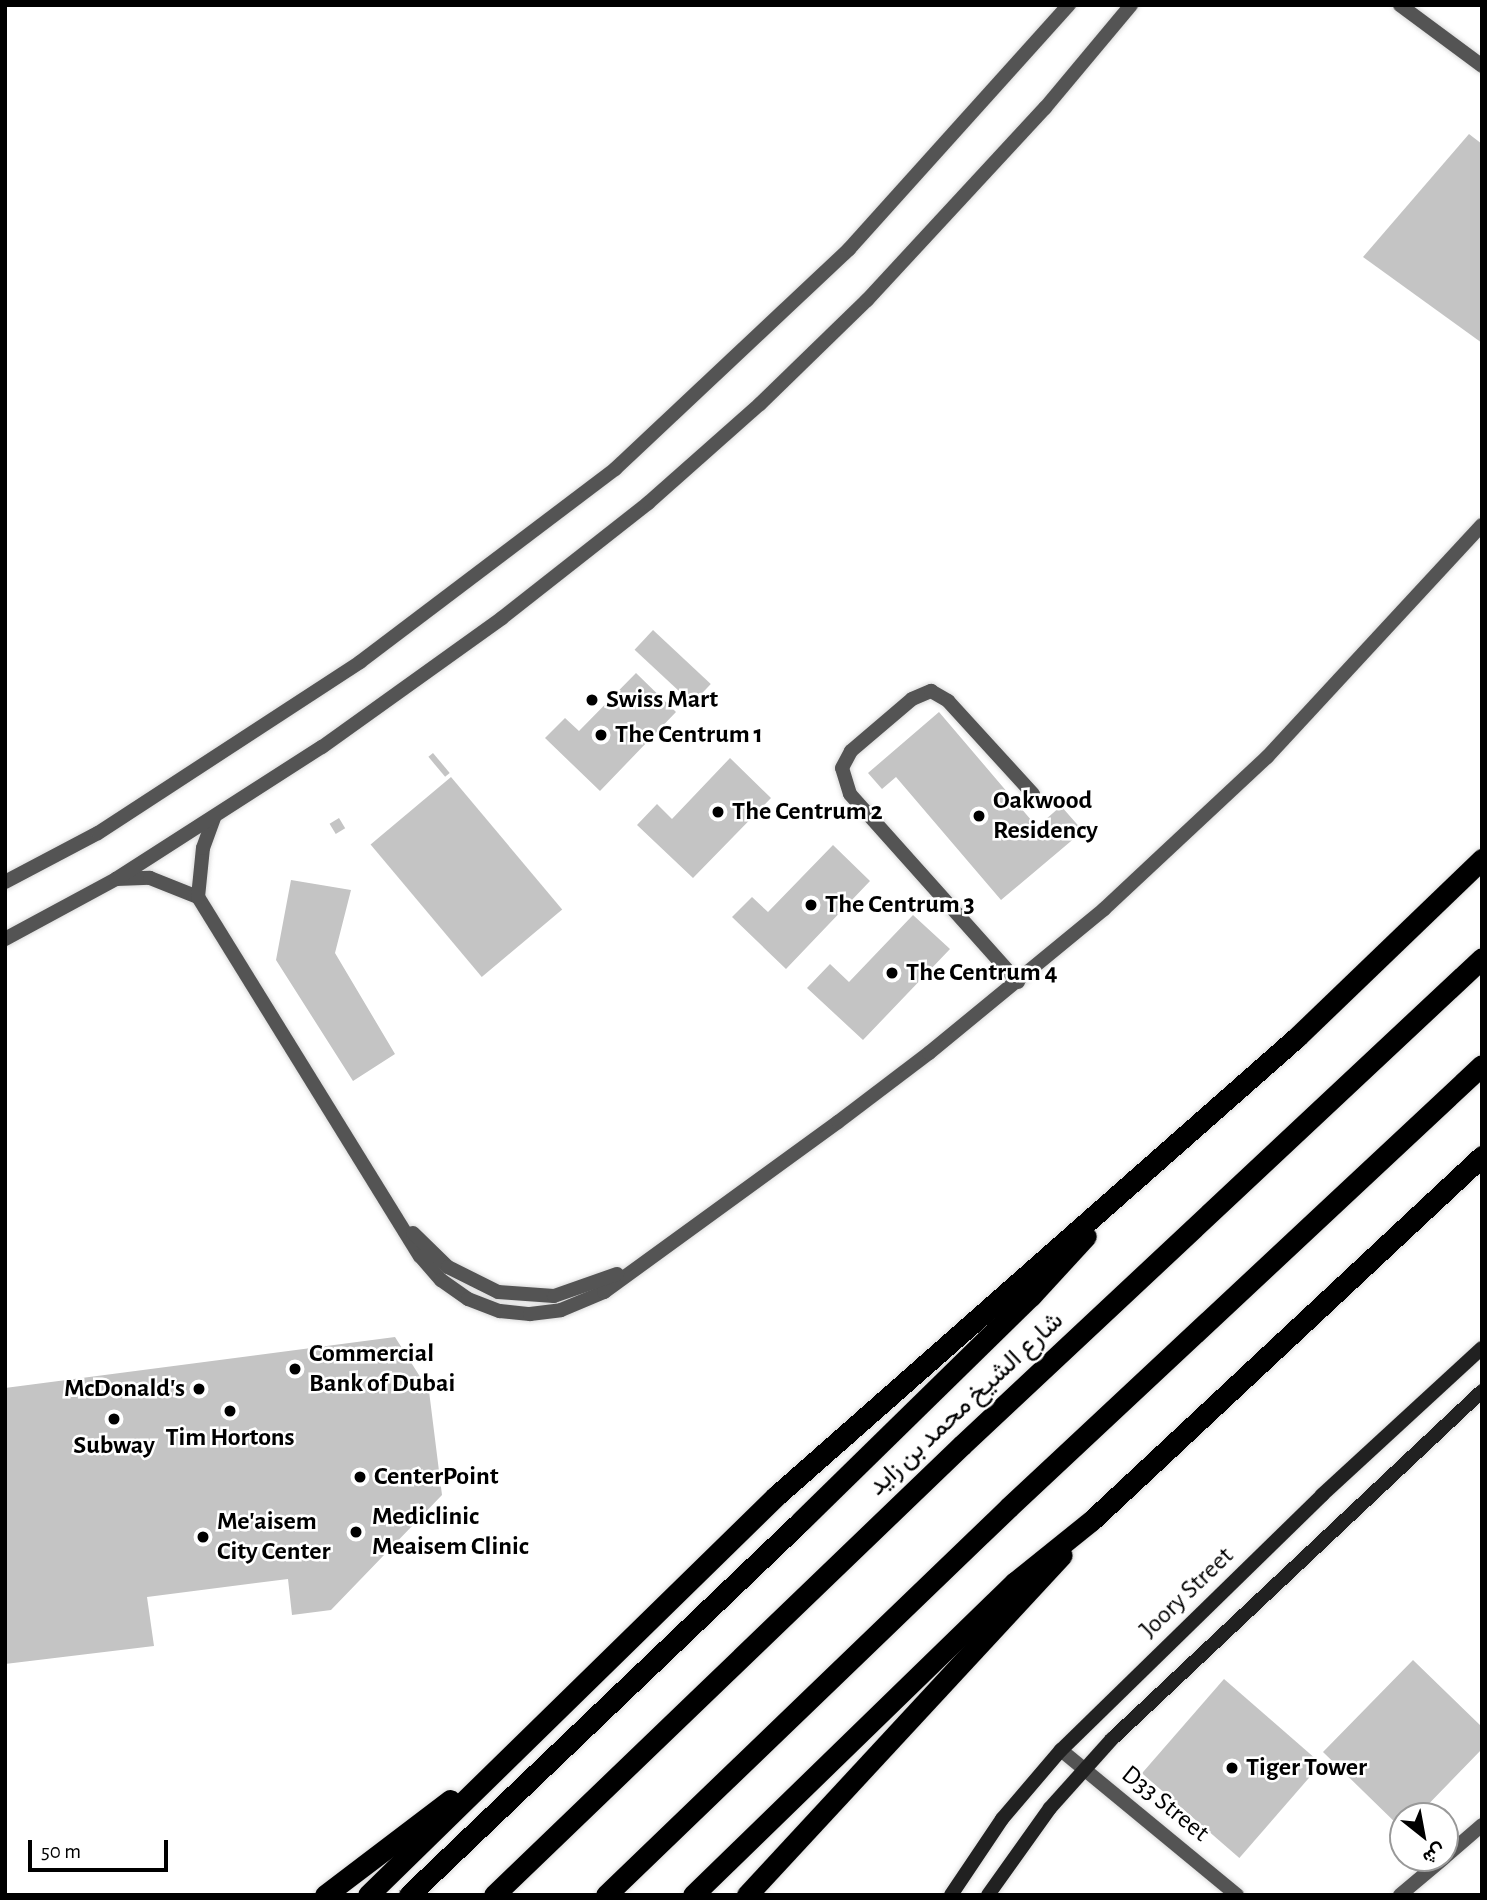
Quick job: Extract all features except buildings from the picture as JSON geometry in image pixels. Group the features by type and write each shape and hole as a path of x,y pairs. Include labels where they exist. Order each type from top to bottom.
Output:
{"highway":[{"path":"368,1895 776,1496 1297,1037 1482,859"},
{"name":"شارع الشيخ محمد بن زايد","path":"494,1895 962,1445 1482,958"},
{"path":"606,1895 1009,1507 1482,1065"},
{"path":"409,1895 1016,1312 1166,1150"},
{"path":"693,1895 1015,1582 1091,1521 1482,1156"},
{"path":"747,1895 1091,1521"},
{"path":"326,1895 504,1764"}],"street":[{"path":"5,882 98,833 349,670 615,469 849,250 1069,5"},
{"path":"5,939 116,879 322,747 502,618 705,454 814,353 918,246 1131,5"},
{"path":"1400,5 1482,66"},
{"path":"214,817 199,864 198,897 420,1256 441,1280 468,1299 507,1312 546,1313 576,1306 610,1287 642,1261 838,1122 1018,982 1267,757 1482,525"},
{"path":"1018,982 850,794 842,768 851,751 912,699 930,691 948,701 1033,794"},
{"path":"116,879 150,878 198,897"},
{"name":"Joory Street","path":"951,1895 1002,1819 1061,1751 1322,1495 1482,1348"},
{"name":"Joory Street","path":"988,1895 1084,1769 1482,1391"},
{"name":"D33 Street","path":"1061,1751 1237,1895"},
{"path":"1459,1846 1482,1825"},
{"path":"1400,1895 1428,1872"}],"place":[{"name":"Swiss Mart","path":"592,700"},
{"name":"The Centrum 1","path":"601,735"},
{"name":"The Centrum 2","path":"718,812"},
{"name":"Oakwood Residency","path":"979,816"},
{"name":"The Centrum 3","path":"811,905"},
{"name":"The Centrum 4","path":"892,973"},
{"name":"Commercial Bank of Dubai","path":"295,1369"},
{"name":"McDonald's","path":"199,1389"},
{"name":"Tim Hortons","path":"230,1411"},
{"name":"Subway","path":"114,1419"},
{"name":"CenterPoint","path":"360,1477"},
{"name":"Mediclinic Meaisem Clinic","path":"356,1532"},
{"name":"Me'aisem City Center","path":"203,1537"},
{"name":"Tiger Tower","path":"1232,1768"}]}
